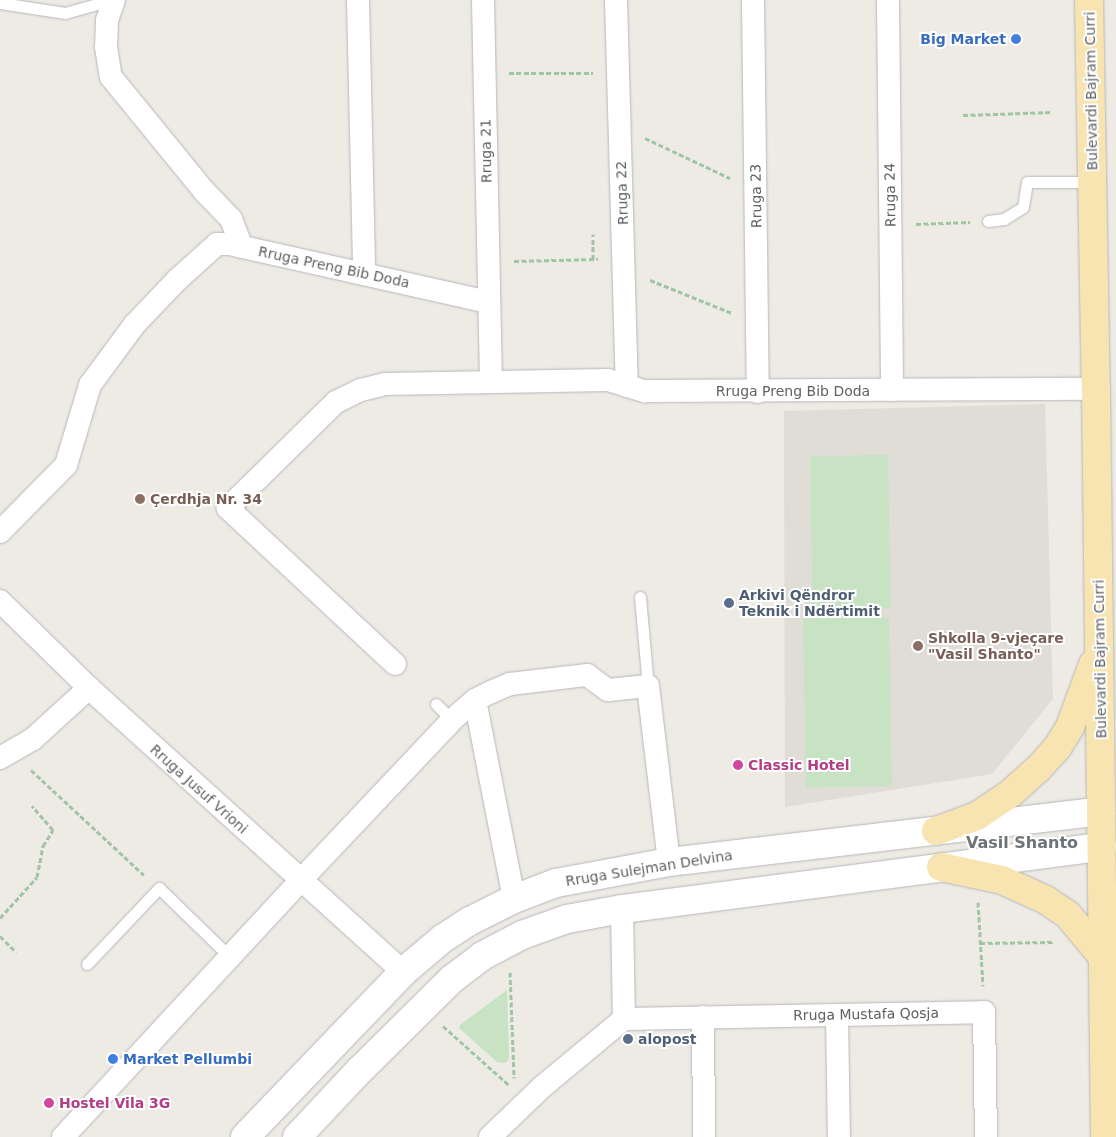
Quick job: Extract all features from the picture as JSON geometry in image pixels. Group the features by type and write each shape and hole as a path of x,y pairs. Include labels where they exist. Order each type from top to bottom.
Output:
{"main road":[{"name":"Bulevardi Bajram Curri","path":"1088,0 1093,182 1099,646 1109,810 1103,957 1105,1137"},
{"path":"936,831 977,816 1011,793 1038,769 1057,748 1070,726 1099,646"},
{"name":"Rruga Sulejman Delvina","path":"245,1137 403,972 442,939 470,921 514,899 556,883 669,862 1109,810"},
{"path":"301,1136 422,1007 452,979 482,956 522,935 566,919 622,908 1109,846"},
{"path":"941,867 1002,880 1046,900 1068,915 1103,957"}],"street":[{"name":"Rruga Preng Bib Doda","path":"112,0 107,20 106,47 111,77 204,191 231,219 242,247 490,302"},
{"path":"358,0 364,274"},
{"name":"Rruga 21","path":"483,0 490,302"},
{"name":"Rruga 22","path":"616,0 627,386"},
{"name":"Rruga 23","path":"753,0 758,392"},
{"name":"Rruga 24","path":"888,0 892,390"},
{"path":"0,532 66,465 90,386 135,324 217,244 242,247"},
{"path":"490,302 491,382"},
{"name":"Rruga Preng Bib Doda","path":"395,664 228,508 336,402 361,390 385,384 608,380 645,391 758,392 1096,389"},
{"name":"Rruga Jusuf Vrioni","path":"0,601 89,688 300,881 403,972"},
{"path":"63,1137 452,720 475,700 510,684 587,675 608,690 648,686 669,862"},
{"path":"6,756 32,739 89,688"},
{"path":"475,700 514,899"},
{"path":"502,1133 542,1086 624,1019 622,908"},
{"path":"984,1012 986,1137"},
{"name":"Rruga Mustafa Qosja","path":"624,1019 984,1012"},
{"path":"837,1015 839,1137"},
{"path":"703,1017 704,1137"}],"lane":[{"path":"0,3 65,13 112,0"},
{"name":"Bulevardi Bajram Curri","path":"988,221 1004,219 1023,207 1027,182 1093,182"},
{"path":"640,597 648,686"},
{"path":"436,704 452,720"},
{"path":"87,964 159,888 230,957"}],"path":[{"path":"485,73 618,73"},
{"path":"963,115 1053,112"},
{"path":"620,127 756,189"},
{"path":"891,224 988,221"},
{"path":"593,234 593,259"},
{"path":"489,262 593,259 624,264 758,324"},
{"path":"6,756 159,888"},
{"path":"0,918 37,877 43,846 52,830 32,806"},
{"path":"978,898 984,1012"},
{"path":"0,936 16,952"},
{"path":"980,943 1062,942"},
{"path":"442,1025 514,1089 510,971"}],"shaded area":[{"name":"Shkolla 9-vjeçare \"Vasil Shanto\"","path":"1045,404 1053,699 992,774 785,807 784,411"}],"green space":[{"path":"888,455 891,608 813,609 810,456"},
{"path":"889,617 892,786 806,787 803,619"},
{"path":"507,990 509,1057 507,1062 502,1063 497,1062 459,1028 460,1025"}],"place":[{"name":"Big Market","path":"1016,39"},
{"name":"Çerdhja Nr. 34","path":"140,499"},
{"name":"Arkivi Qëndror Teknik i Ndërtimit","path":"729,603"},
{"name":"Shkolla 9-vjeçare \"Vasil Shanto\"","path":"918,646"},
{"name":"Classic Hotel","path":"738,765"},
{"name":"alopost","path":"628,1039"},
{"name":"Market Pellumbi","path":"113,1059"},
{"name":"Hostel Vila 3G","path":"49,1103"}],"district":[{"name":"Vasil Shanto","path":"1022,843"}]}
